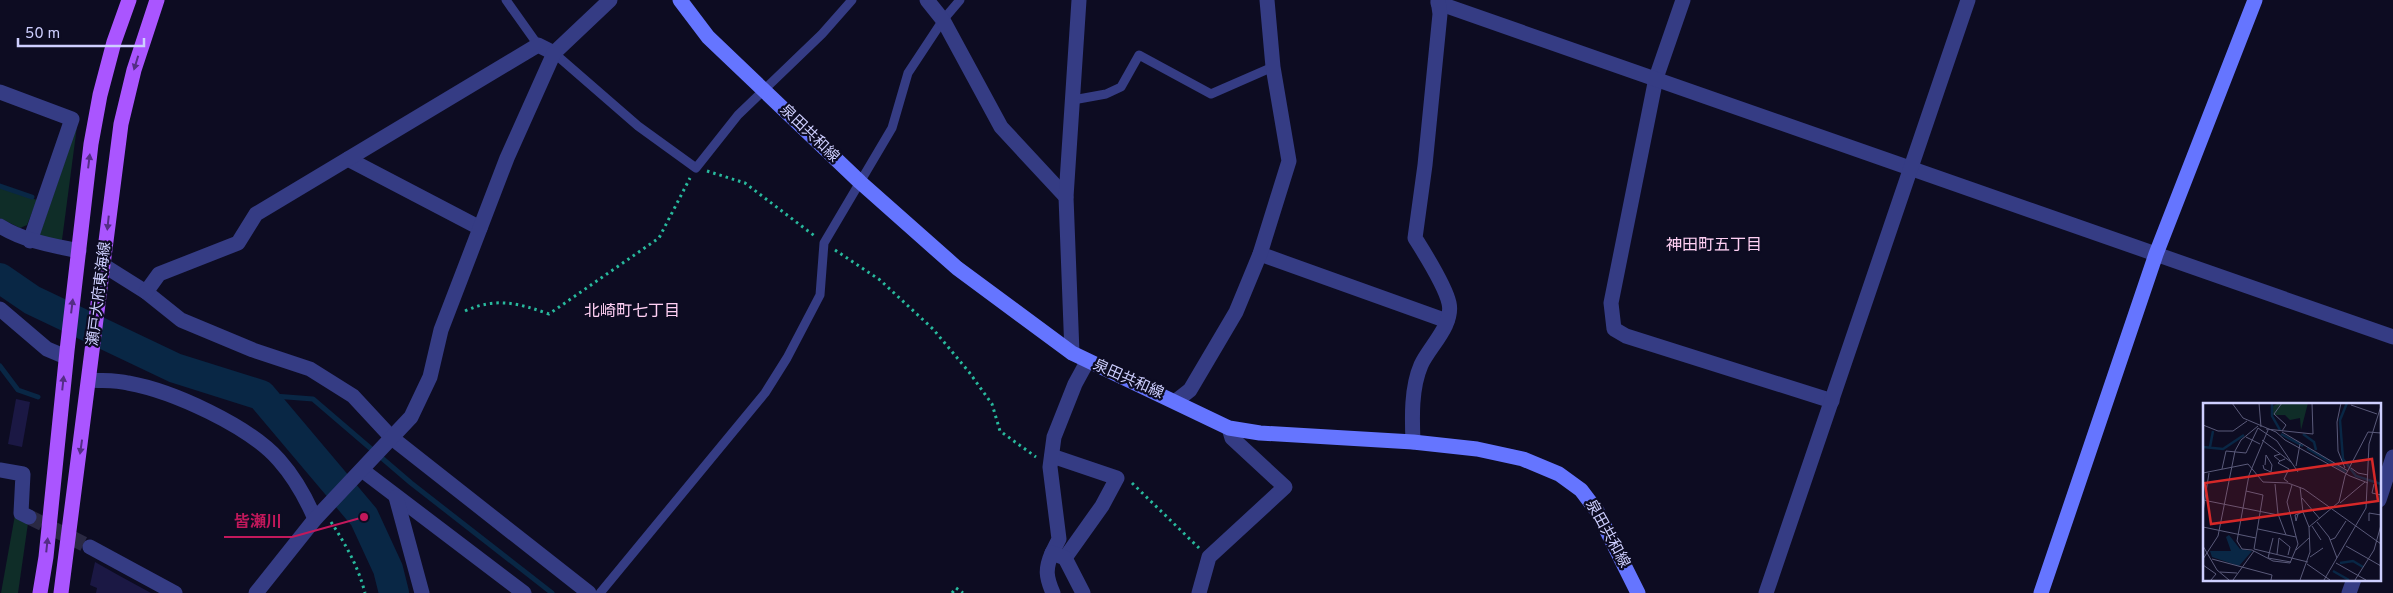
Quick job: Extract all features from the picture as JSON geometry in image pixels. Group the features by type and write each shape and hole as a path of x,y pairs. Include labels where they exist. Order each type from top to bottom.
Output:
{"main road":[{"name":"瀬戸大府東海線","path":"40,593 46,557 66,354 91,144 100,95 114,42 129,0"},
{"name":"瀬戸大府東海線","path":"60,593 90,380 121,124 134,70 157,0"},
{"name":"泉田共和線","path":"680,0 708,37 860,182 957,268 1072,353 1087,362 1176,401 1229,428 1260,433 1412,442 1477,449 1523,459 1559,474 1582,490 1597,511 1638,593"},
{"path":"2041,593 2156,254 2255,0"}],"street":[{"path":"256,593 321,513 411,417 430,377 442,330 507,158 554,53 610,0"},
{"path":"927,0 943,20 1001,128 1066,197"},
{"path":"1072,353 1066,197 1079,0"},
{"path":"1176,401 1190,390 1236,312 1260,254 1289,161 1273,67 1267,0"},
{"path":"1683,0 1656,78 1611,302 1614,329 1626,336 1832,402"},
{"path":"1766,593 1968,0"},
{"path":"1412,442 1412,417 1421,365 1447,321 1450,304 1429,261 1415,238 1425,164 1440,14 1438,1 2393,337"},
{"path":"146,292 158,274 238,244 256,214 538,45 554,53"},
{"path":"0,92 72,119 30,241"},
{"path":"348,159 480,228"},
{"path":"0,226 8,232 30,241 78,256"},
{"path":"1260,254 1447,321"},
{"path":"103,270 146,292 181,320 253,350 310,368 353,396 389,440 589,593"},
{"path":"0,309 46,349 66,354"},
{"path":"1082,593 1059,556 1051,461 1054,437 1074,384 1087,362"},
{"path":"90,380 127,382 166,393 236,425 278,459 303,493 321,513"},
{"path":"1199,593 1209,557 1285,487 1232,438 1229,428"},
{"path":"2380,497 2393,457"},
{"path":"1051,461 1117,478 1102,506 1059,556 1046,566 1046,577 1053,593"},
{"path":"362,469 396,497 524,593"},
{"path":"0,470 23,474 21,513 29,517"},
{"path":"396,497 422,593"},
{"path":"90,547 175,593"},
{"path":"2349,593 2354,580"}],"lane":[{"path":"506,0 538,45"},
{"path":"554,53 638,126 696,168 738,115 822,34 852,0"},
{"path":"600,593 766,393 787,358 820,295 824,243 892,128 908,73 943,20 960,0"},
{"path":"1073,100 1106,94 1121,86 1139,55 1211,94 1273,67"}],"path":[{"path":"461,316 464,311 482,303 502,302 525,305 549,314 659,238 696,168 745,183 824,243 880,280 933,329 969,372 992,404 1000,430 1051,461"},
{"path":"1117,478 1126,477 1209,557"},
{"path":"321,513 349,549 359,569 365,593"},
{"path":"952,593 956,588 962,593"}],"green space":[{"path":"77,126 62,240 39,237"},
{"path":"0,188 37,200 27,225 20,228 0,218"},
{"path":"15,515 28,523 18,593 1,593"}],"building":[{"path":"16,399 30,402 22,447 8,444"},
{"path":"95,562 151,593 96,593 97,588 90,585"}],"waterway":[{"path":"0,186 32,197"},
{"path":"0,278 32,300 175,368 261,395 364,517 388,569 394,593"},
{"path":"0,366 18,390 38,397"},
{"path":"261,395 313,399 411,483 552,593"}],"tunnel":[{"path":"29,517 90,547"}],"place":[{"name":"皆瀬川","path":"364,517"}],"district":[{"name":"神田町五丁目","path":"1714,246"},
{"name":"北崎町七丁目","path":"632,312"}]}
